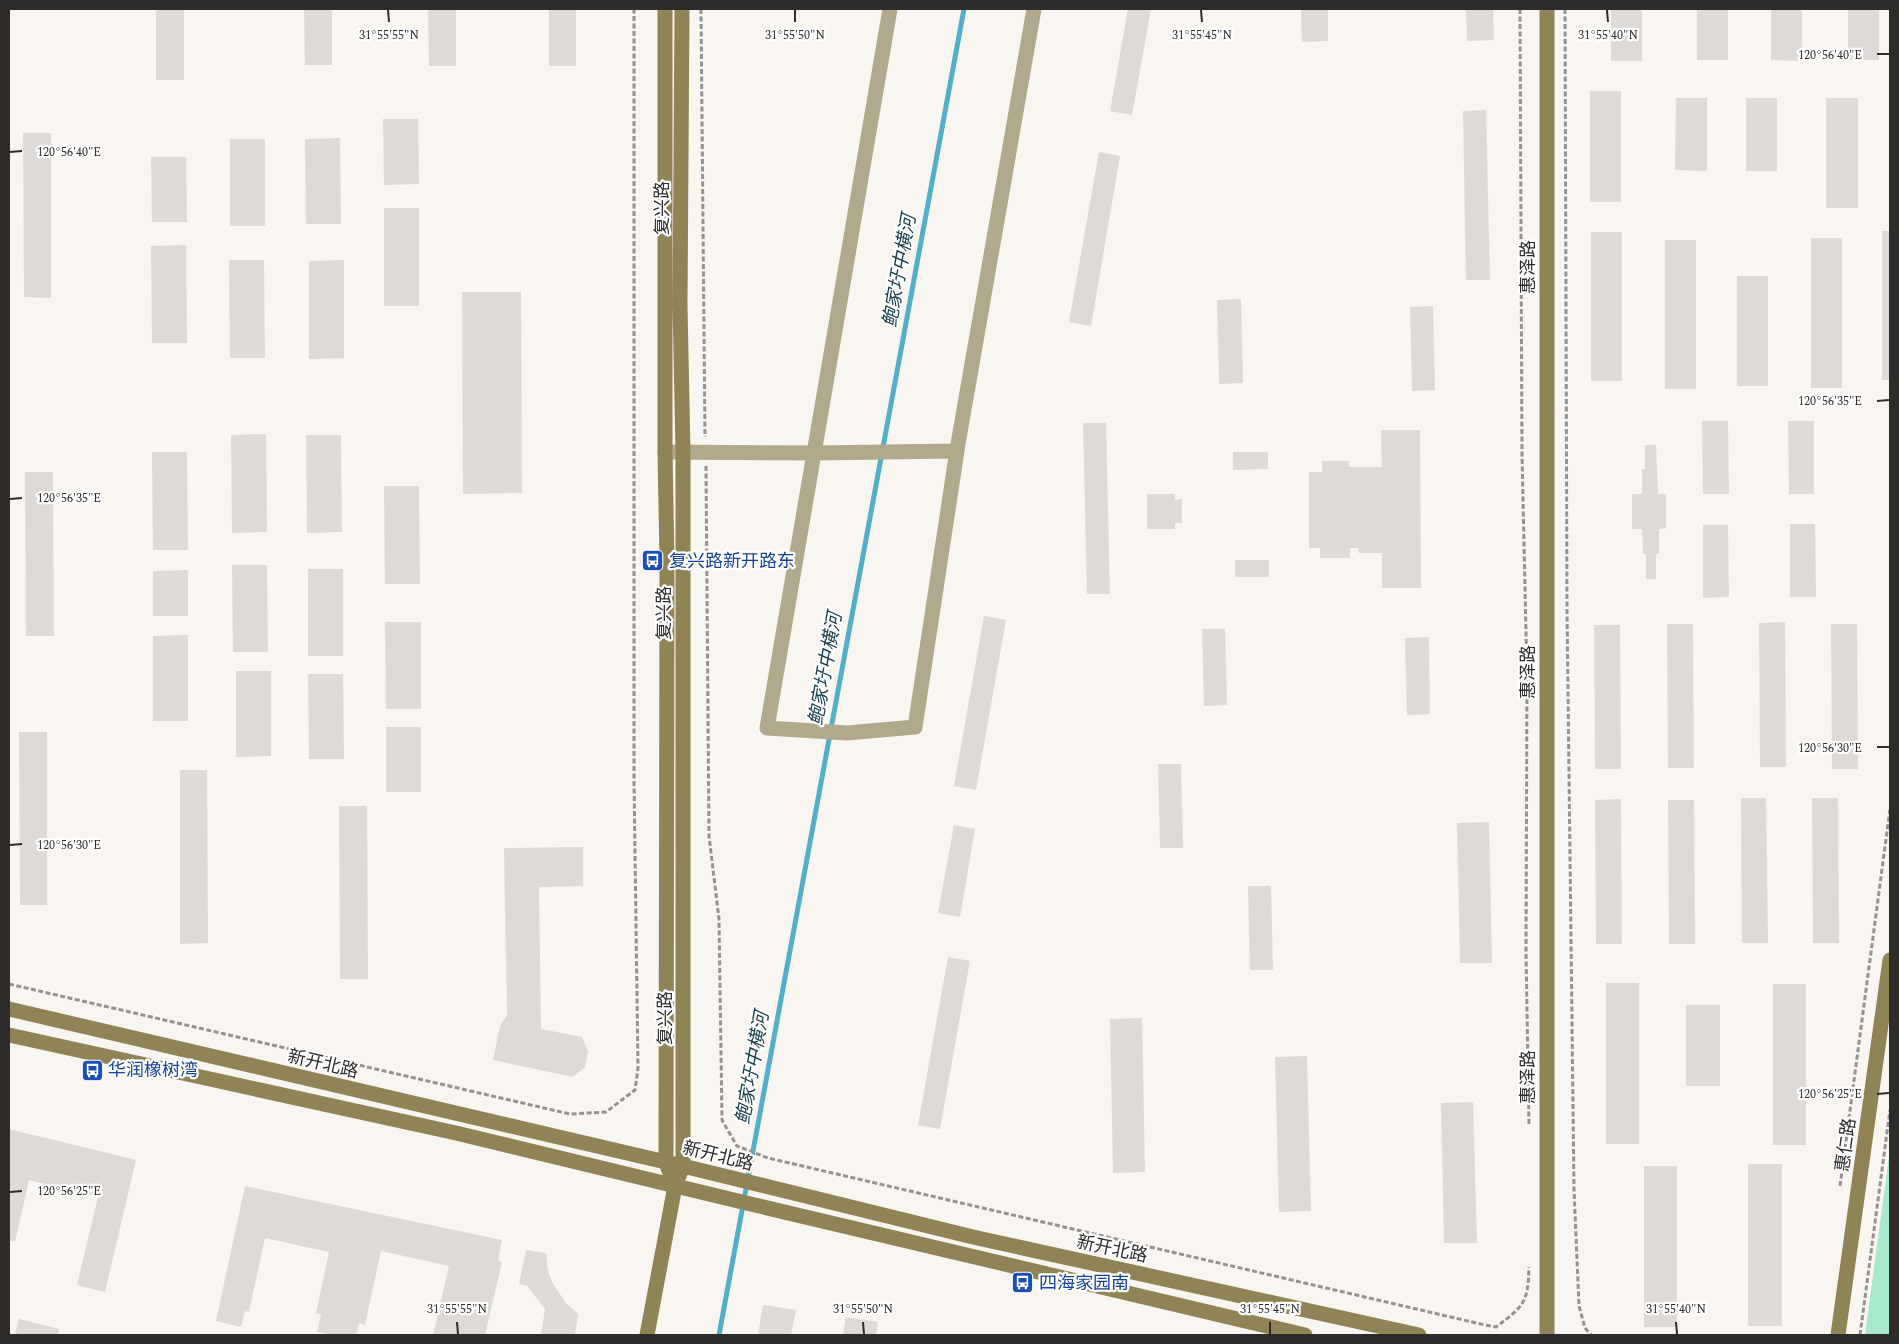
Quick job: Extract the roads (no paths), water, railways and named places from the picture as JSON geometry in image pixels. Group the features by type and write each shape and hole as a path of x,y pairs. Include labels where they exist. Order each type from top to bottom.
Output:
{"street":[{"name":"复兴路","path":"665,9 665,452 667,560 666,1162 675,1186"},
{"name":"复兴路","path":"647,1335 675,1186 683,1166 683,452 680,305 682,9"},
{"path":"890,9 768,728 847,734 915,727 957,451 1034,9"},
{"name":"惠泽路","path":"1547,9 1547,1335"},
{"path":"665,452 814,453 957,451"},
{"name":"惠仁路","path":"1838,1335 1890,960"},
{"name":"新开北路","path":"9,1009 683,1166 973,1237 1419,1335"},
{"path":"9,1035 456,1133 738,1202 1305,1335"}],"waterway":[{"name":"鲍家圩中横河","path":"719,1335 964,9"}],"place":[{"name":"复兴路新开路东","path":"653,561"},
{"name":"华润橡树湾","path":"92,1070"},
{"name":"四海家园南","path":"1023,1283"}]}
